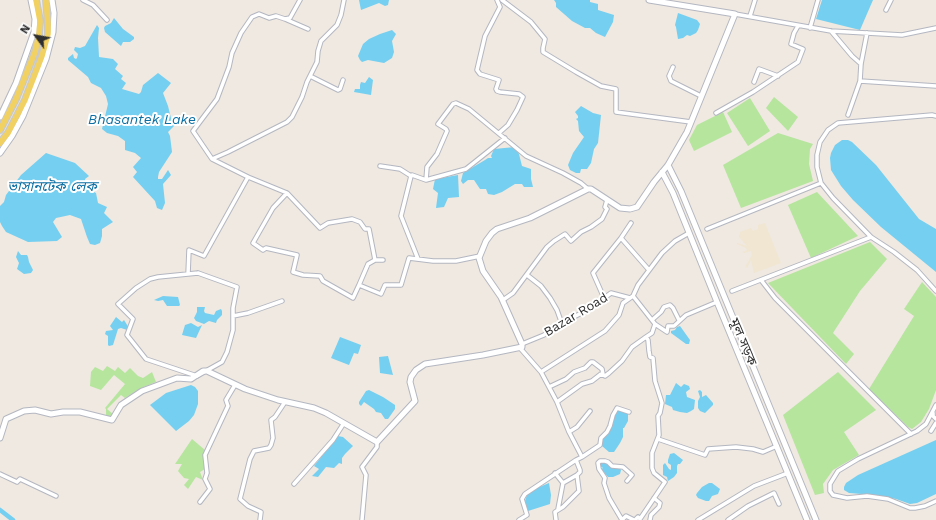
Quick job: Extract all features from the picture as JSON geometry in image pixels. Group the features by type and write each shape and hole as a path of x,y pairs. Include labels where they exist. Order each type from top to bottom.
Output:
{"main road":[{"path":"0,129 16,99 35,52 40,35 40,21 36,0"},
{"path":"0,144 8,133 25,100 42,56 48,34 46,0"}],"street":[{"path":"0,117 16,82 34,32 35,19 31,0"},
{"path":"0,153 23,116 46,59 53,32 54,13 52,0"},
{"path":"83,0 93,5 107,20"},
{"path":"93,5 96,0"},
{"path":"285,19 290,18 300,0"},
{"path":"212,159 287,122 296,112 317,62 321,41 337,25 344,0"},
{"path":"496,0 500,7 485,36 477,70 480,74 498,79 500,82 496,90 497,91 520,94 522,97 517,110 508,124 499,133"},
{"path":"502,0 531,22 545,39 543,52 601,86 616,88 616,112 691,122"},
{"path":"649,0 750,16 831,32 902,35 936,28"},
{"path":"750,16 756,0"},
{"path":"810,28 818,0"},
{"path":"886,10 891,0"},
{"path":"308,29 276,16 269,18 259,14 252,17 241,33 232,53 229,67 217,99 193,131 212,159 248,177 287,193 320,228 334,222 352,219 360,222 365,230 369,229 375,260"},
{"path":"426,180 427,167 437,154 447,131 438,124 453,104 456,103 469,109 526,156 569,176 620,208 637,208 668,165 687,132 735,14"},
{"path":"716,112 753,92 798,62 803,49 791,44 798,26"},
{"path":"831,32 861,64"},
{"path":"848,115 860,81 861,64 867,33"},
{"path":"674,67 669,76 671,81 701,96"},
{"path":"754,82 759,69 778,76"},
{"path":"310,76 338,90 340,89 343,80"},
{"path":"860,81 936,86"},
{"path":"936,116 932,115 838,123 828,130 820,142 817,155 817,167 821,183 833,198 871,237 894,252 916,270 936,291"},
{"path":"0,122 0,129"},
{"path":"380,166 400,169 411,176 412,175 426,180 466,169 505,138"},
{"name":"মূল সড়ক","path":"668,165 681,192 816,520"},
{"name":"মূল সড়ক","path":"662,172 674,193 710,285 807,520"},
{"path":"411,176 401,216 418,260"},
{"path":"188,274 189,250 204,256 248,177"},
{"path":"707,229 821,183"},
{"path":"582,457 569,432 557,402 541,372 521,346 503,300 483,271 479,258 486,240 497,229 530,218 588,189"},
{"path":"287,193 273,208 253,243 263,250 266,248 297,255 293,272 303,275 320,276 323,281 353,298 368,264 375,260 383,260"},
{"path":"503,300 513,293 547,247 554,241 565,234 571,241 581,232 602,219 607,209 605,207 607,200"},
{"path":"604,298 593,273 622,238 631,223"},
{"name":"Bazar Road","path":"541,372 605,331 619,315 623,303 632,297 648,270 662,253 671,244 689,233"},
{"path":"732,291 871,237"},
{"path":"622,238 648,270"},
{"path":"359,285 381,294 385,285 400,286 409,258 432,261 456,261 480,256"},
{"path":"0,438 6,419 24,411 35,410 51,414 80,412 112,420 122,404 142,391 177,378 191,379 197,376 203,371 206,371 222,362 227,352 233,330 233,312 237,286 198,273 150,279 136,288 118,304 133,319 127,335 146,359 197,376"},
{"path":"527,275 540,286 550,298 557,310 562,324"},
{"path":"761,280 775,298 911,434"},
{"path":"710,285 718,282"},
{"name":"Bazar Road","path":"521,346 544,335 551,329 589,309 611,293 632,297"},
{"path":"632,297 655,324 668,332 668,326 674,326 679,320 690,312 717,302"},
{"path":"233,312 233,316 248,313 282,301"},
{"path":"652,320 664,307 670,305 674,308 679,320"},
{"path":"557,402 582,384 592,381 603,374 605,376 609,373 622,361 632,347 652,333 655,324"},
{"path":"627,481 632,474 623,467 612,466 605,461 600,461 598,463 599,469 605,478 604,483 609,498 622,520 626,516 634,520 638,517 640,519 665,482 652,470 652,453 658,439 658,416 662,403 655,381 653,358 650,356 648,340 646,337"},
{"path":"362,520 366,475 362,467 377,447 377,442 415,400 410,382 411,377 416,370 425,364 521,346"},
{"path":"548,387 566,379 574,372 585,368 591,362 594,362 602,369 603,374"},
{"path":"206,371 235,385 285,402 314,408 377,442"},
{"path":"200,502 210,489 205,479 207,472 205,455 228,406 226,402 227,399 235,385"},
{"path":"260,520 262,512 248,506 240,499 250,459 254,451 269,448 271,445 273,438 271,420 275,417 285,402"},
{"path":"936,405 926,424 911,434 858,459 838,471 830,484 830,491 833,495 847,498 867,496 888,499 910,508 925,506 936,501"},
{"path":"519,520 527,515 522,499 525,494 600,445 600,438 607,432 617,408 629,412"},
{"path":"569,432 577,427 590,411"},
{"path":"933,413 936,420"},
{"path":"294,484 333,440 344,423"},
{"path":"931,432 936,423"},
{"path":"658,439 705,455 708,449 736,447 753,449 762,452 777,446"},
{"path":"556,520 555,512 558,509 563,483 580,472 576,460"},
{"path":"555,473 563,483"},
{"path":"698,520 754,486 788,473"},
{"path":"0,474 17,482 20,479 56,496"},
{"path":"558,509 563,507 578,494 579,491 576,475"},
{"path":"728,520 748,506 774,493 779,504"},
{"path":"650,520 660,503 654,498"},
{"path":"804,513 812,510"}],"shaded area":[{"path":"765,223 781,263 754,273 751,260 747,268 745,267 752,255 751,251 744,253 743,252 747,250 746,248 737,243 747,246 739,237 740,232 751,228 753,231 758,229 758,225"}],"green space":[{"path":"774,97 798,117 788,131 766,108"},
{"path":"750,98 770,131 748,146 727,113"},
{"path":"723,112 732,132 694,151 689,140 697,125"},
{"path":"778,133 813,144 810,149 809,164 813,181 741,208 723,165"},
{"path":"817,192 858,236 811,258 788,205"},
{"path":"870,242 887,259 860,291 833,333 854,354 846,364 768,283"},
{"path":"922,282 936,297 936,390 929,409 921,422 912,429 908,427 869,389 914,316 904,309"},
{"path":"107,366 115,371 118,367 125,373 130,368 138,376 143,378 152,372 156,382 141,388 125,398 121,395 107,409 113,414 110,417 106,416 105,408 125,384 114,375 101,390 90,386 91,372 95,367 103,371"},
{"path":"838,372 876,410 844,432 859,455 833,470 823,484 824,493 815,495 783,415"},
{"path":"192,439 205,450 205,469 200,472 203,480 196,477 188,489 184,485 189,479 184,478 178,471 182,464 175,464"}],"water":[{"path":"359,0 389,0 388,5 385,6 379,3 361,10"},
{"path":"554,0 590,0 590,2 598,4 598,10 614,15 613,22 605,37 596,33 590,28 585,28 572,21 556,7"},
{"path":"822,0 873,0 860,30 816,19"},
{"path":"678,13 697,20 700,24 696,33 678,39 675,25"},
{"path":"114,18 123,29 134,37 134,39 130,42 123,42 121,46 105,32 105,26 111,23"},
{"name":"Bhasantek Lake","path":"97,25 99,28 99,57 113,59 118,64 115,69 123,76 121,79 126,83 122,89 139,94 143,85 158,73 171,83 163,93 171,118 177,123 168,132 172,152 159,172 158,177 158,179 162,179 168,170 171,175 163,184 165,203 162,210 157,208 155,201 133,177 137,172 133,167 141,158 135,153 125,150 125,141 118,136 107,133 102,129 108,104 106,96 101,88 91,83 88,77 68,60 68,58 73,54 74,58 77,58 78,54 74,50 75,47 80,48 85,46"},
{"path":"392,30 396,34 392,41 394,52 392,58 384,63 368,60 362,62 360,60 358,56 363,44 369,39"},
{"path":"369,77 373,80 371,95 354,92 355,89 360,89 361,82 365,83"},
{"path":"581,106 593,113 601,115 598,143 594,149 591,163 587,169 581,169 580,173 576,173 570,170 568,165 573,153 584,137 579,131 578,121 576,119 578,116 575,112"},
{"path":"842,140 852,142 876,165 919,219 936,229 936,272 881,227 841,186 831,170 830,158 835,145"},
{"path":"515,147 519,154 522,166 531,169 533,187 524,187 522,184 515,184 494,195 488,194 486,189 480,189 474,180 468,180 463,184 461,181 463,173 488,158 492,158 491,156 494,149"},
{"name":"ভাসানটেক লেক","path":"46,153 75,163 89,176 85,179 86,188 96,193 98,203 107,207 104,213 113,222 102,229 100,243 95,245 90,244 81,219 70,215 56,218 53,222 62,237 57,241 28,242 6,232 2,226 0,222 0,206 4,202 6,195 21,175"},
{"path":"458,175 459,197 448,198 444,207 436,208 438,193 433,189 435,179"},
{"path":"18,251 21,255 27,255 33,270 31,273 24,274 17,269 19,263 16,257"},
{"path":"163,296 178,297 180,305 167,306 163,300 154,300"},
{"path":"197,307 205,307 205,313 214,315 216,311 221,309 222,315 216,323 209,321 204,324 196,321 194,318 197,312"},
{"path":"116,317 122,322 124,320 129,328 127,330 121,328 118,329 113,345 109,346 108,336 105,334 106,331 113,330 110,326"},
{"path":"191,323 198,327 202,325 196,338 182,335 185,325"},
{"path":"680,326 690,340 689,344 686,344 671,333 671,331"},
{"path":"340,337 361,345 358,354 354,353 349,365 331,358"},
{"path":"388,356 393,375 380,373 379,357"},
{"path":"676,383 681,387 684,384 689,386 690,389 686,392 687,397 695,400 694,409 687,413 673,410 672,407 665,404 666,395 670,395"},
{"path":"191,385 198,391 198,404 194,415 176,431 150,405 166,393"},
{"path":"369,390 395,405 395,409 388,419 385,419 381,413 376,412 364,402 361,406 359,404 366,391"},
{"path":"700,390 702,392 702,397 706,395 713,403 713,405 705,413 700,411 698,408 698,401 700,397 698,391"},
{"path":"620,409 628,414 628,421 623,428 623,437 620,443 614,452 609,452 602,446 601,440 612,426 613,418"},
{"path":"338,436 343,437 353,446 342,458 342,464 339,463 334,468 326,467 318,477 312,476 319,469 314,466"},
{"path":"936,440 936,494 917,503 910,504 896,499 849,493 844,490 846,483 858,475"},
{"path":"674,453 683,460 677,466 677,473 668,481 667,477 663,475 663,465 665,463 671,470 671,465 668,463 668,460 670,454"},
{"path":"600,462 606,462 611,468 619,467 621,470 620,474 613,477 608,477 601,469 603,468 600,466"},
{"path":"549,483 551,495 550,504 528,511 525,501 527,495 537,488"},
{"path":"712,483 720,489 718,494 712,496 709,501 698,498 696,495 697,493 702,487"}],"waterway":[{"path":"0,510 13,520"}]}
